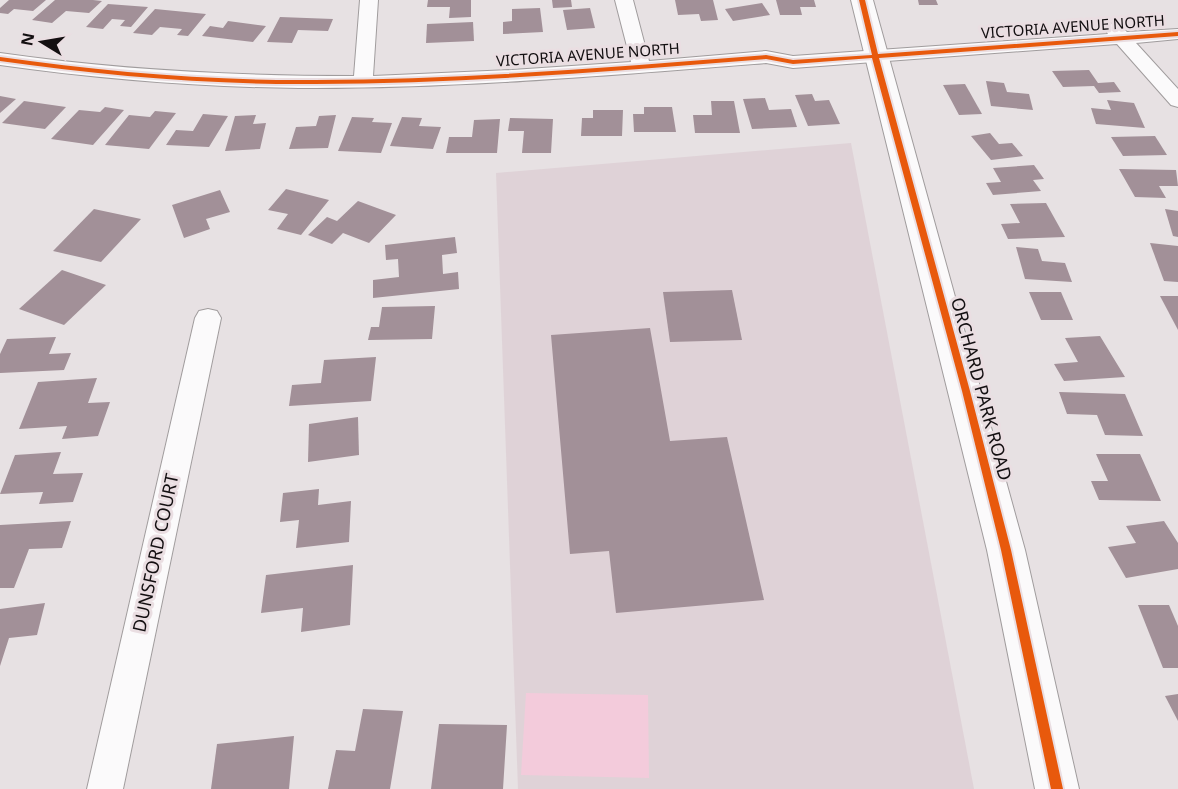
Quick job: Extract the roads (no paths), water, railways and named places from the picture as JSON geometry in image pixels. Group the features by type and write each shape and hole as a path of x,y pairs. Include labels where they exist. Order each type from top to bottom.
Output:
{"street":[{"path":"363,80 369,0"},
{"path":"624,0 641,66"},
{"name":"ORCHARD PARK ROAD","path":"862,0 873,50 966,391 1006,550 1057,789"},
{"name":"VICTORIA AVENUE NORTH","path":"0,59 107,73 198,79 476,78 766,57 793,62 873,50 1116,31 1178,20"},
{"path":"1116,31 1178,101"},
{"name":"VICTORIA AVENUE NORTH","path":"1116,31 1178,34"},
{"name":"DUNSFORD COURT","path":"105,789 208,318"}]}
